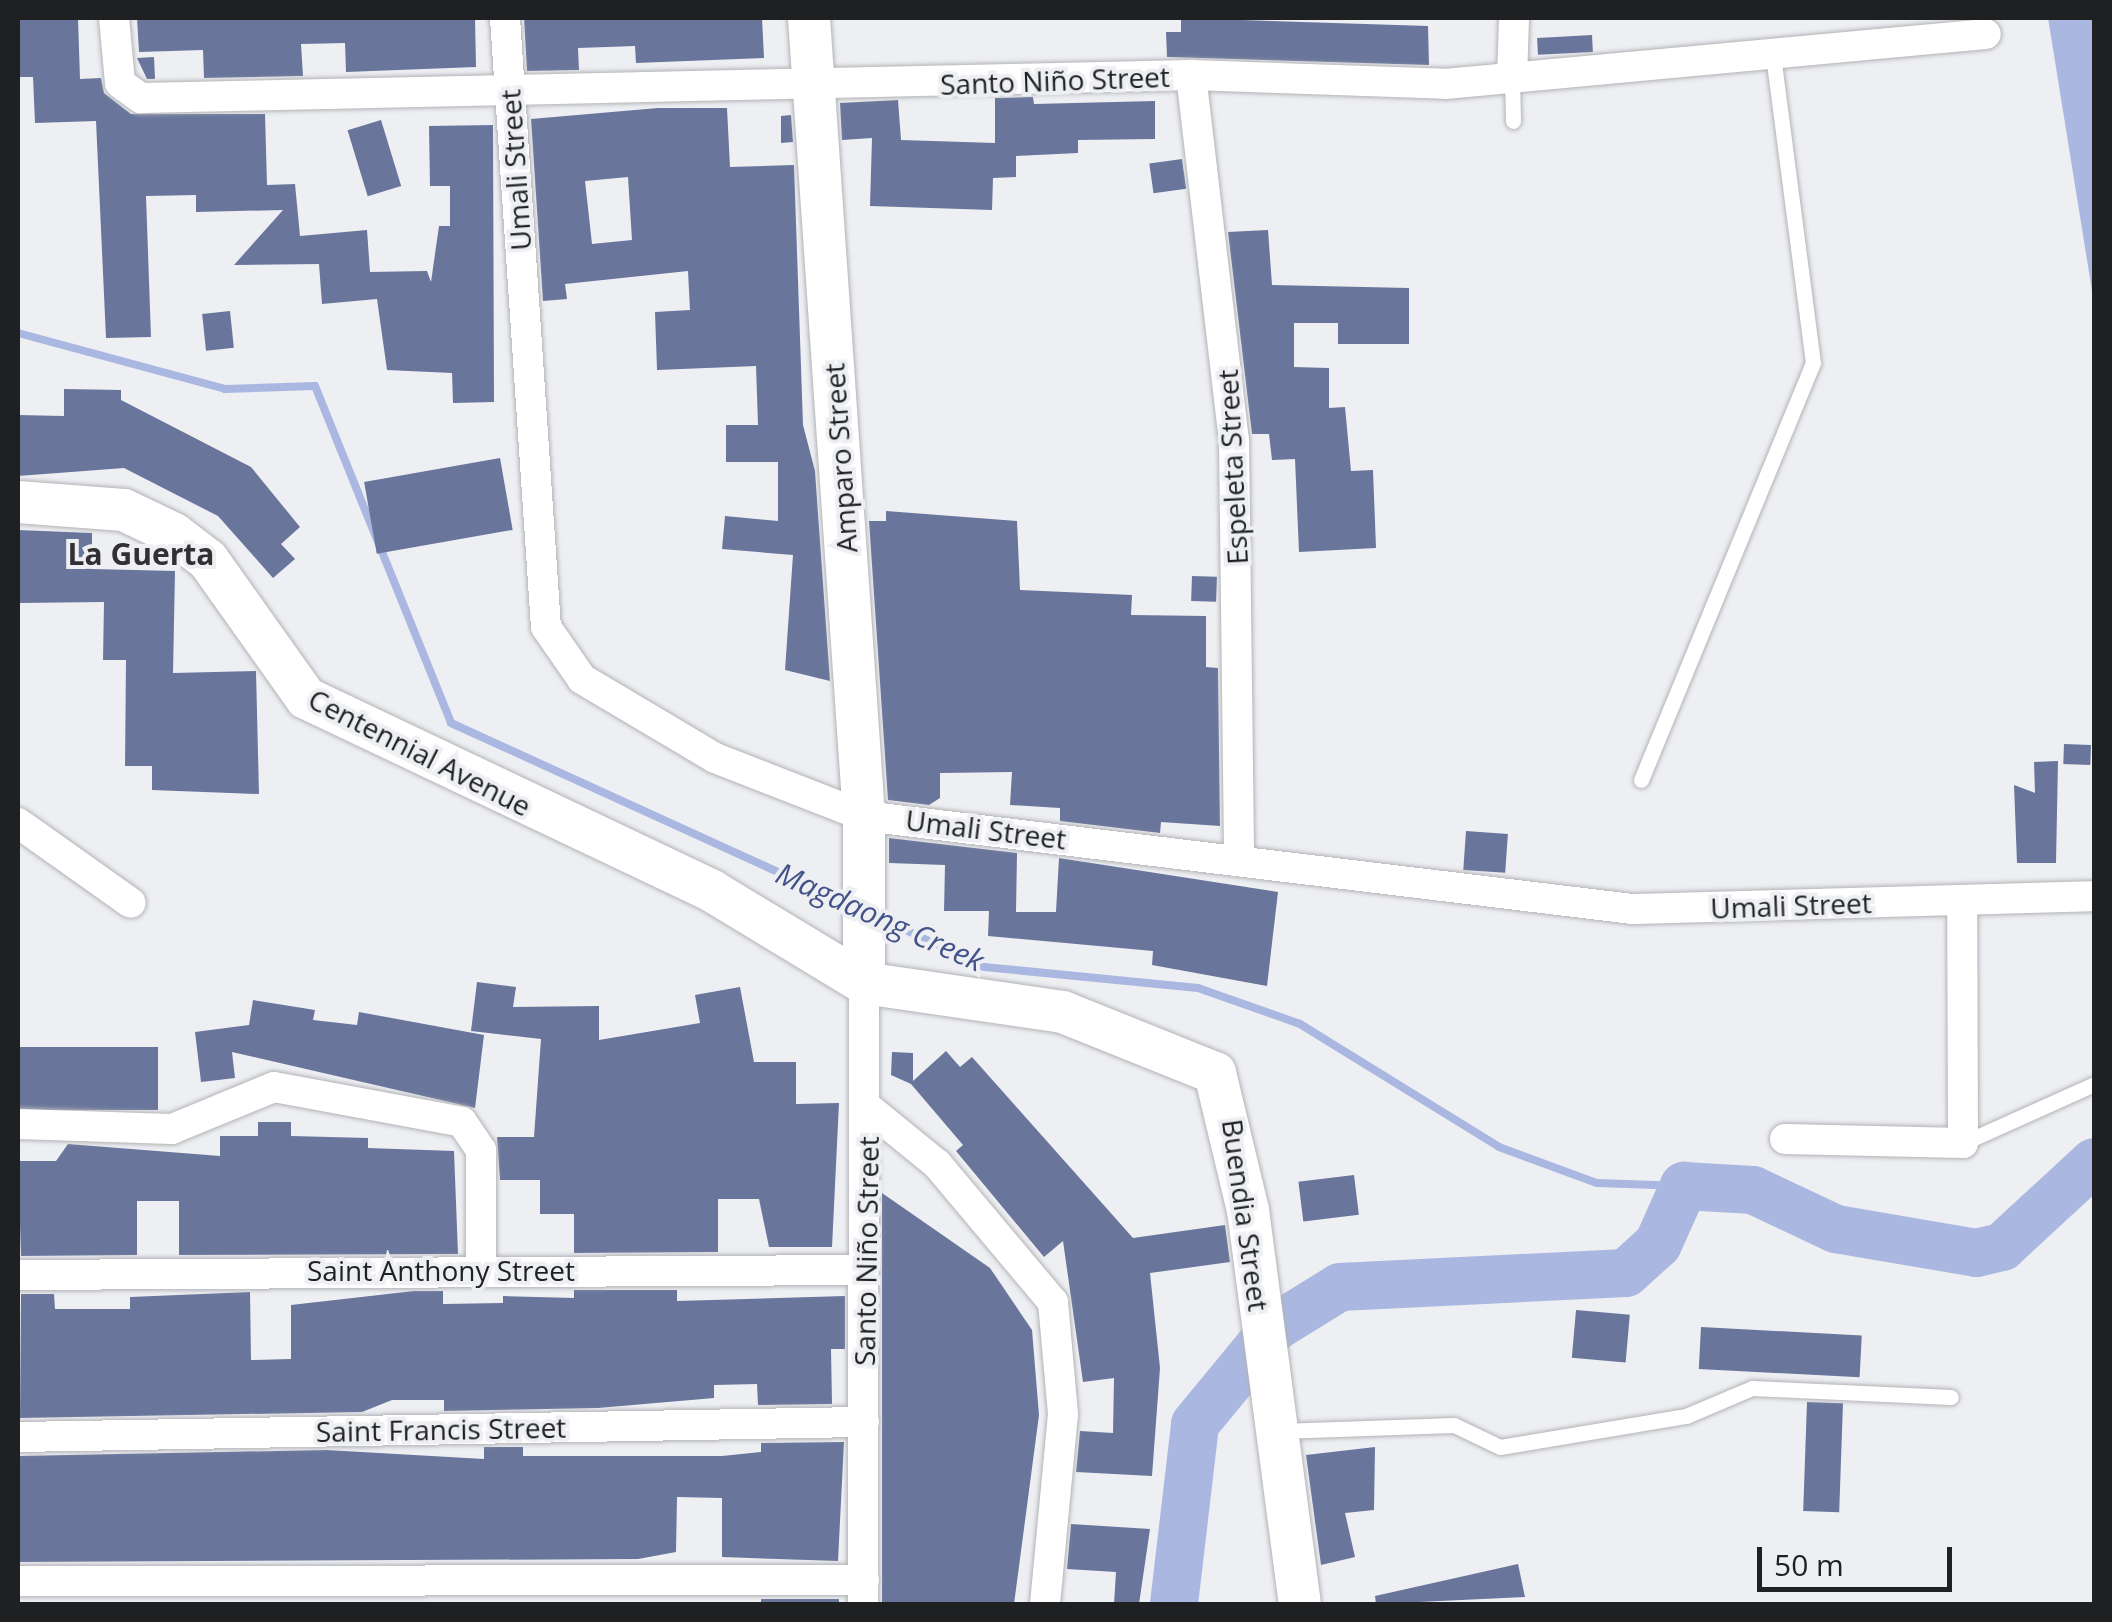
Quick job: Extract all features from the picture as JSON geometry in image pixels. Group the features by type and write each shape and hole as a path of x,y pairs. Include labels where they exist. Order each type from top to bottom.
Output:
{"street":[{"name":"Santo Niño Street","path":"114,18 125,91 141,98 814,88 1191,75 1512,79 1986,34"},
{"name":"Umali Street","path":"505,18 540,591 561,658 716,758 864,816 1633,909 2094,896"},
{"name":"Amparo Street","path":"809,18 864,816 864,898"},
{"path":"1512,79 1514,18"},
{"name":"Espeleta Street","path":"1191,75 1237,493 1239,860"},
{"name":"Centennial Avenue","path":"18,502 124,510 174,534 208,560 306,698 712,891 864,971"},
{"path":"18,824 131,903"},
{"name":"Santo Niño Street","path":"863,1592 867,1107 864,898"},
{"path":"1785,1140 1963,1143 1962,900"},
{"name":"Buendia Street","path":"864,971 1062,1012 1216,1073 1232,1112 1300,1604"},
{"path":"18,1124 172,1130 274,1086 462,1122 481,1150 481,1268"},
{"path":"867,1107 937,1164 1053,1302 1063,1414 1045,1604"},
{"name":"Saint Anthony Street","path":"18,1274 481,1268 864,1270"},
{"name":"Saint Francis Street","path":"18,1437 864,1422"},
{"path":"18,1582 863,1592"}],"lane":[{"path":"1641,780 1813,364 1773,54"},
{"path":"1512,79 1513,121"},
{"path":"1963,1143 2094,1084"},
{"path":"1277,1431 1441,1424 1500,1446 1686,1416 1752,1388 1951,1397"}],"water":[{"path":"2048,18 2094,18 2094,303"}],"building":[{"path":"20,18 78,18 80,79 101,78 104,93 131,114 265,114 267,185 295,184 300,236 367,230 370,272 427,271 431,282 439,226 450,226 450,186 430,186 429,126 493,125 494,402 453,403 452,373 387,370 377,299 322,304 319,264 234,265 283,210 196,212 196,195 146,196 151,337 106,338 96,121 35,123 33,77 18,77"},
{"path":"137,18 475,18 476,67 346,72 345,43 301,44 303,76 204,78 203,50 139,52"},
{"path":"524,18 762,18 764,58 636,63 635,46 578,48 579,70 527,71"},
{"path":"1181,18 1428,26 1429,65 1167,57 1166,32 1181,32"},
{"path":"1592,35 1593,52 1538,55 1537,38"},
{"path":"154,57 155,79 147,79 137,58"},
{"path":"1033,97 1034,104 1155,101 1155,139 1078,140 1078,153 1016,156 1016,177 993,178 992,210 870,206 872,138 842,140 840,103 898,100 901,140 995,143 995,98"},
{"path":"658,108 727,108 730,167 794,165 803,425 815,471 830,681 785,670 793,555 722,549 725,516 778,521 778,462 726,462 726,425 758,425 756,366 657,370 655,312 690,310 688,271 565,284 567,299 543,301 531,119","holes":["628,177 632,240 592,244 585,181"]},
{"path":"791,115 793,142 781,143 781,116"},
{"path":"381,120 401,186 368,196 348,130"},
{"path":"1182,159 1186,189 1153,193 1149,164"},
{"path":"1268,230 1272,285 1409,288 1409,344 1338,344 1338,323 1294,323 1294,367 1329,368 1329,408 1345,407 1351,471 1373,470 1376,548 1299,552 1295,459 1272,460 1269,434 1252,434 1228,232"},
{"path":"230,311 234,348 206,351 202,314"},
{"path":"64,389 121,390 121,400 251,467 300,527 281,544 295,559 273,578 218,516 124,468 18,476 18,415 64,416"},
{"path":"500,458 513,530 377,554 364,482"},
{"path":"886,511 1017,521 1020,590 1132,595 1131,615 1206,616 1206,667 1218,668 1220,826 1161,822 1160,833 1060,821 1060,808 1010,805 1012,772 940,773 940,798 929,805 888,800 869,521 886,521"},
{"path":"18,530 92,533 92,569 175,571 173,673 256,671 259,794 152,790 152,766 125,766 126,660 103,660 104,602 18,603"},
{"path":"1192,576 1217,577 1216,602 1191,601"},
{"path":"2064,744 2091,745 2090,765 2063,764"},
{"path":"2058,761 2056,863 2017,863 2014,785 2035,793 2034,762"},
{"path":"1466,831 1508,834 1505,873 1463,870"},
{"path":"889,838 1017,853 1016,912 1056,912 1059,858 1278,892 1267,986 1152,965 1153,951 988,936 989,911 944,911 945,865 889,863"},
{"path":"477,982 516,987 513,1007 599,1006 599,1040 700,1023 695,995 740,987 754,1062 796,1062 796,1104 839,1103 832,1247 769,1247 759,1199 718,1199 718,1252 574,1253 574,1214 540,1214 540,1180 500,1180 497,1137 534,1137 541,1039 471,1031"},
{"path":"253,1000 315,1010 313,1020 357,1025 359,1012 484,1035 475,1108 232,1052 235,1078 201,1082 195,1032 249,1025"},
{"path":"18,1047 158,1047 158,1110 18,1110"},
{"path":"946,1051 960,1067 972,1057 1133,1238 1225,1225 1230,1262 1150,1273 1160,1368 1152,1476 1076,1472 1080,1431 1113,1433 1114,1378 1083,1382 1063,1241 1044,1257 956,1151 963,1145 911,1084 891,1075 892,1052 913,1053 913,1081"},
{"path":"258,1122 291,1122 291,1136 368,1138 368,1148 454,1151 458,1254 179,1255 179,1201 137,1201 137,1255 21,1256 18,1161 56,1161 68,1144 220,1156 220,1136 258,1136"},
{"path":"1354,1175 1359,1215 1303,1222 1298,1182"},
{"path":"882,1193 990,1268 1032,1330 1039,1415 1014,1604 882,1604"},
{"path":"574,1290 677,1290 677,1301 845,1296 845,1349 831,1349 832,1404 758,1405 757,1384 714,1385 714,1398 598,1408 444,1411 444,1400 392,1400 362,1412 20,1418 21,1294 54,1294 55,1309 130,1309 130,1297 250,1292 251,1360 291,1359 291,1305 414,1291 443,1291 443,1304 503,1303 503,1296 574,1298"},
{"path":"1576,1310 1630,1315 1626,1363 1572,1358"},
{"path":"1701,1327 1862,1335 1860,1377 1699,1369"},
{"path":"1807,1402 1843,1403 1839,1512 1803,1511"},
{"path":"844,1442 838,1561 722,1557 722,1498 677,1497 676,1552 638,1559 18,1562 18,1456 326,1450 484,1459 484,1447 523,1447 523,1456 722,1456 761,1452 761,1443"},
{"path":"1375,1447 1374,1510 1345,1513 1355,1557 1321,1565 1306,1455"},
{"path":"1071,1524 1150,1529 1139,1604 1114,1604 1116,1572 1067,1569"},
{"path":"1518,1564 1525,1597 1376,1604 1375,1596"},
{"path":"761,1599 839,1599 839,1604 761,1604"}],"waterway":[{"name":"Magdaong Creek","path":"18,333 225,389 315,386 451,723 849,904"},
{"name":"Magdaong Creek","path":"880,918 984,967 1198,988 1300,1024 1499,1147 1597,1183 1684,1186"},
{"path":"1174,1604 1195,1424 1275,1327 1340,1287 1626,1273 1658,1244 1684,1186 1753,1190 1836,1229 1976,1253 2002,1247 2094,1162"}],"district":[{"name":"La Guerta","path":"141,554"}]}
